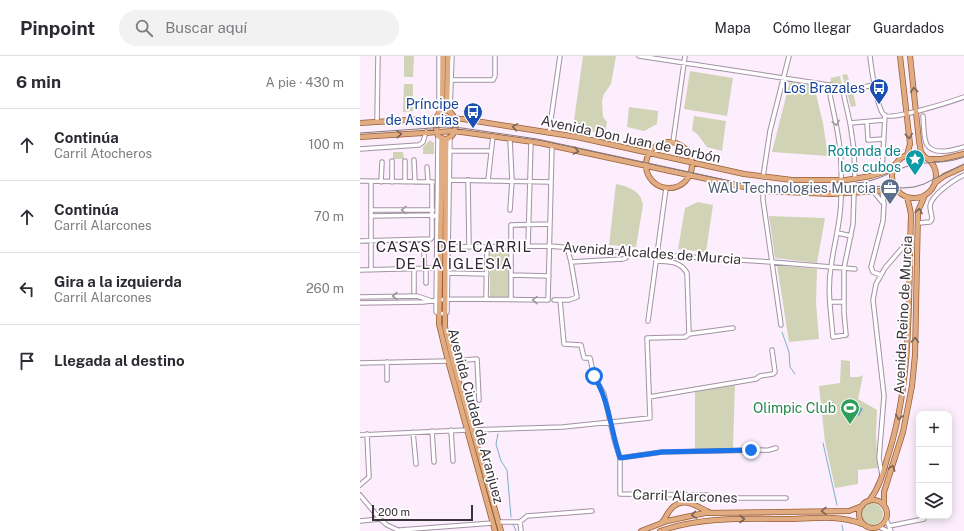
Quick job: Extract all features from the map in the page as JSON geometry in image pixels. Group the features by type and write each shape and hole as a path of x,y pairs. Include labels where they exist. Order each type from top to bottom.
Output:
{"main road":[{"path":"436,118 440,111 443,56"},
{"path":"443,137 454,131 455,118 447,105 448,56"},
{"path":"900,56 910,144 907,155"},
{"path":"910,56 920,147 926,157 935,170 936,176 932,188 925,195 917,198 907,197 897,190 892,178 894,165 907,155 914,154 926,157 942,159 964,154"},
{"path":"440,111 450,111"},
{"name":"Avenida Ciudad de Aranjuez","path":"436,118 443,137 441,334 496,523 496,531"},
{"name":"Avenida Don Juan de Borbón","path":"360,123 455,118 549,133 763,177 792,180 856,179 887,171 894,165"},
{"name":"Avenida Don Juan de Borbón","path":"360,137 426,132 443,137 454,131 552,146 763,191 840,194 897,190"},
{"path":"665,142 673,142 686,150 692,163 689,176 679,185 666,188 652,181 646,167 646,160 649,153 657,145 665,142"},
{"path":"934,183 944,176 964,167"},
{"name":"Avenida Reino de Murcia","path":"884,505 884,492 903,432 912,386 915,348 919,207 925,195"},
{"name":"Avenida Reino de Murcia","path":"869,501 878,488 895,433 905,384 908,340 910,239 910,209 907,197"},
{"path":"641,531 661,523 691,515 713,513 849,511 862,506 869,501 875,500 884,505 886,510 886,519 879,527 873,528 868,528 862,524 844,518 735,519 699,521 660,531"},
{"path":"661,523 674,506 683,503 693,504 713,513"},
{"path":"862,506 859,515 862,524"},
{"path":"666,522 667,514"},
{"path":"666,522 669,526 675,526"},
{"name":"Avenida Ciudad de Aranjuez","path":"496,523 501,531"}],"street":[{"path":"378,56 378,122"},
{"path":"439,56 440,111"},
{"path":"450,111 452,56"},
{"path":"451,80 493,80 495,76 495,56"},
{"path":"549,133 560,56"},
{"path":"639,56 842,87 850,123 856,179"},
{"path":"673,142 685,56"},
{"path":"763,177 770,131 784,78 788,56"},
{"path":"870,56 874,85 884,115 882,172"},
{"path":"828,85 838,132 841,180"},
{"path":"843,91 874,85"},
{"path":"884,115 891,117 907,114 964,97"},
{"path":"923,116 925,137 930,148 936,151 945,151 964,147"},
{"path":"850,123 884,120"},
{"path":"867,122 868,140 884,139"},
{"path":"360,149 419,145 423,142 426,132"},
{"path":"488,180 493,136"},
{"path":"442,300 448,273 450,151 443,137"},
{"path":"442,314 447,312 442,300 436,268 438,182 443,137"},
{"path":"510,139 512,181 510,210"},
{"path":"528,246 531,142"},
{"path":"360,303 486,299 548,300 552,146"},
{"path":"450,151 491,151"},
{"path":"414,160 415,182"},
{"path":"392,161 392,182"},
{"path":"405,161 405,182"},
{"path":"381,182 382,162"},
{"path":"360,241 429,240 432,237 430,182 427,168"},
{"path":"918,223 930,222 932,219 930,207 931,202 948,183 964,175"},
{"path":"449,180 551,182"},
{"path":"468,180 469,246"},
{"path":"360,182 438,182"},
{"path":"371,182 371,270"},
{"path":"648,321 666,188"},
{"path":"763,191 763,200 781,324"},
{"path":"873,191 884,204"},
{"path":"881,275 873,272 872,267 881,232 884,204 882,191"},
{"path":"840,194 838,233 831,267 830,302 833,337 846,336 844,268 851,236 854,193"},
{"path":"371,210 432,210 437,207"},
{"path":"371,216 432,215 437,217"},
{"path":"511,300 511,225 550,224"},
{"path":"838,233 851,236"},
{"path":"882,475 879,458 884,396 873,300 876,284 881,275 895,255 910,239"},
{"path":"424,240 424,268 426,271 426,283"},
{"name":"Avenida Alcaldes de Murcia","path":"448,246 567,247 855,269"},
{"path":"486,299 487,246"},
{"path":"554,300 569,300 577,297 567,247"},
{"path":"571,262 623,259 626,258 628,252"},
{"path":"656,261 669,262 683,266 687,273 689,334"},
{"path":"360,270 436,268"},
{"path":"414,269 414,292"},
{"path":"448,273 486,274"},
{"path":"512,275 549,276"},
{"path":"360,297 418,296 430,300"},
{"name":"Carril Alarcones","path":"560,300 564,344 581,345 584,358 590,358 594,376 604,394 610,423 620,458 620,494 710,496 716,498 786,498"},
{"path":"830,302 844,302"},
{"path":"360,435 450,430 555,427 610,423 650,418 647,338 686,337 689,334 733,328"},
{"path":"649,397 756,379 760,376 773,374 775,372 772,350"},
{"path":"360,363 477,360 479,400"},
{"path":"387,362 387,380"},
{"path":"450,430 453,461"},
{"path":"432,431 434,462"},
{"path":"413,432 416,464"},
{"path":"360,486 369,477 367,434"},
{"path":"620,458 662,452 769,450 776,448"},
{"path":"360,495 380,519 388,525 400,530 520,522 527,516 592,511"},
{"path":"360,521 380,519"},
{"path":"879,527 889,531 889,526 886,519"},
{"path":"889,526 924,519"},
{"path":"520,522 521,531"}],"green space":[{"path":"404,56 414,56 413,77 404,77"},
{"path":"583,56 616,56 611,84 604,94 602,101 603,117 607,122 605,134 573,128"},
{"path":"690,71 733,78 727,116 684,109"},
{"path":"847,74 851,87 846,88 842,75"},
{"path":"840,76 842,85 830,83 831,78"},
{"path":"790,81 814,86 823,123 828,156 772,152"},
{"path":"404,84 413,84 413,111 403,112"},
{"path":"853,91 856,106 851,107 847,92"},
{"path":"629,107 658,111 657,124 644,131 627,127"},
{"path":"694,116 726,121 722,151 707,147 692,130"},
{"path":"430,140 434,143 434,154 423,154 423,147"},
{"path":"393,152 403,152 404,159 393,159"},
{"path":"616,184 634,190 642,200 643,205 636,247 609,245"},
{"path":"698,202 713,205 706,252 678,249 685,208"},
{"path":"769,216 825,218 817,263 775,258"},
{"path":"490,251 508,252 508,297 490,297"},
{"path":"777,265 817,269 816,303 819,339 789,342"},
{"name":"Olimpic Club","path":"841,360 850,361 850,377 859,377 863,375 858,399 877,410 876,435 878,468 858,470 858,484 835,488 825,442 819,386 840,383"},
{"path":"735,383 733,451 695,451 695,390"},
{"path":"872,503 880,506 883,514 880,522 872,525 864,522 861,514 864,506"}],"water":[{"path":"849,400 863,409 859,416 845,407"}],"waterway":[{"path":"782,332 789,352 790,367 795,374"},
{"path":"498,434 496,444 501,461 507,470 511,517"},
{"path":"823,443 837,505"},
{"path":"513,524 516,531"},
{"path":"842,525 843,531"}],"tram line":[{"path":"360,133 446,127 462,128 537,139 749,185 802,190 831,191 882,186 903,188 914,187 924,184 964,164"},
{"path":"856,183 878,178 912,165 945,162 964,157"}],"place":[{"name":"Los Brazales","path":"879,105"},
{"name":"Príncipe de Asturias","path":"473,129"},
{"name":"Rotonda de los cubos","path":"915,176"},
{"name":"WAU Technologies Murcia","path":"890,205"},
{"name":"Olimpic Club","path":"850,425"}],"district":[{"name":"CASAS DEL CARRIL DE LA IGLESIA","path":"454,254"}],"route":[{"path":"594,376 604,394 610,423 620,458 662,452 751,450"}]}
